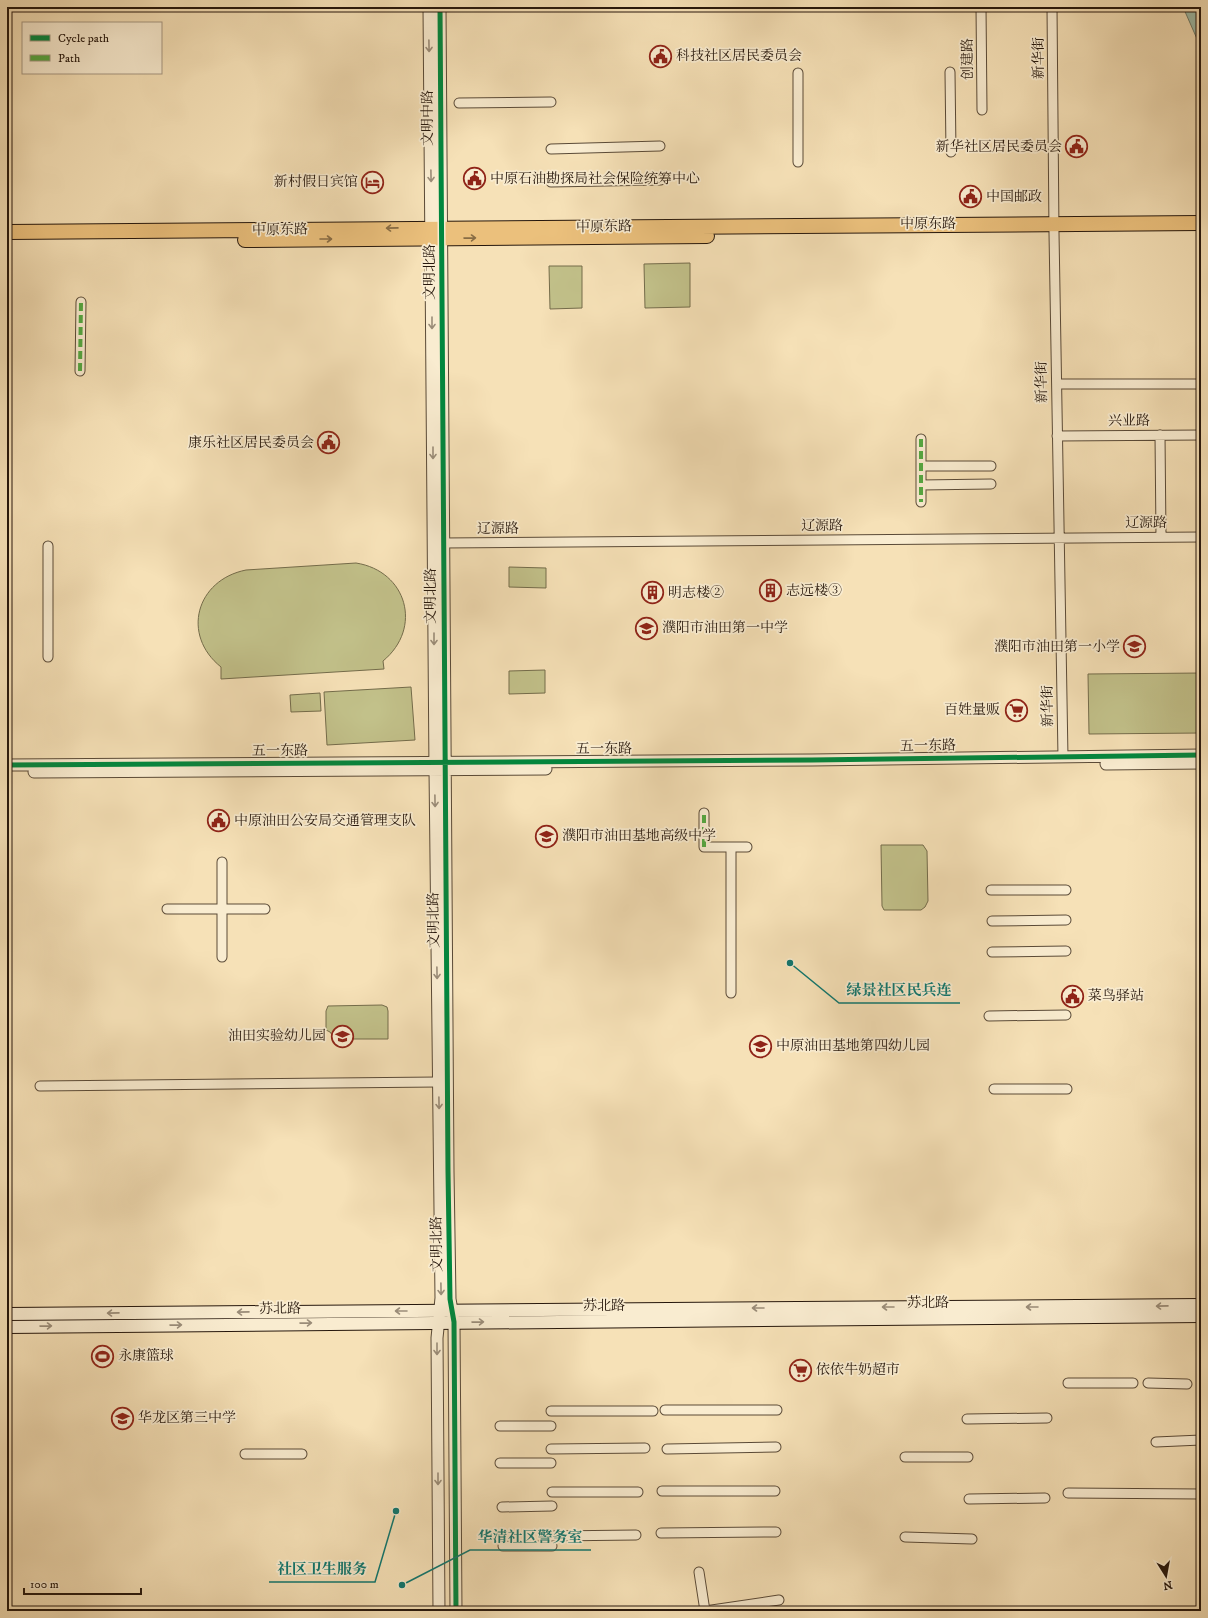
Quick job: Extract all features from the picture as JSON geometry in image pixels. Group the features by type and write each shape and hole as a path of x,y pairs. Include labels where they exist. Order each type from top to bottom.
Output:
{"main road":[{"name":"中原东路","path":"7,232 436,233 1054,228 1201,223"},
{"name":"中原东路","path":"1054,228 1201,231"},
{"name":"中原东路","path":"7,241 436,233"},
{"name":"苏北路","path":"453,1316 1201,1305"},
{"name":"苏北路","path":"7,1314 439,1316 1201,1316"},
{"name":"苏北路","path":"7,1327 439,1316"}],"street":[{"name":"文明中路","path":"429,7 436,233"},
{"name":"文明中路","path":"436,233 440,7"},
{"name":"创建路","path":"981,7 982,110"},
{"name":"新华街","path":"1052,7 1056,384 1063,757"},
{"path":"950,72 951,152"},
{"path":"798,73 798,162"},
{"path":"459,103 551,102"},
{"path":"551,148 660,146"},
{"path":"551,182 661,180"},
{"name":"文明北路","path":"436,233 443,543 439,766 450,1299 453,1316 456,1611"},
{"name":"文明北路","path":"436,233 439,766 439,1316 437,1338 439,1611"},
{"path":"80,371 81,302"},
{"path":"1056,384 1201,384"},
{"path":"1160,435 1161,537"},
{"name":"兴业路","path":"1057,436 1201,435"},
{"path":"921,439 922,502"},
{"path":"921,466 991,466"},
{"path":"921,485 991,484"},
{"name":"辽源路","path":"443,543 1201,537"},
{"path":"48,546 48,657"},
{"name":"五一东路","path":"7,772 1201,755"},
{"name":"五一东路","path":"7,765 439,766 1201,764"},
{"path":"704,813 704,847 747,847"},
{"path":"731,847 731,992"},
{"path":"222,862 222,957"},
{"path":"992,890 1066,890"},
{"path":"168,909 265,909"},
{"path":"992,920 1066,920"},
{"path":"992,952 1066,951"},
{"path":"989,1016 1066,1015"},
{"path":"40,1086 438,1082"},
{"path":"994,1089 1067,1089"},
{"path":"1068,1383 1133,1384"},
{"path":"1148,1383 1187,1384"},
{"path":"551,1410 653,1411"},
{"path":"665,1410 777,1410"},
{"path":"967,1419 1047,1418"},
{"path":"500,1426 551,1426"},
{"path":"1156,1442 1201,1440"},
{"path":"667,1449 776,1447"},
{"path":"551,1449 645,1448"},
{"path":"245,1454 302,1454"},
{"path":"905,1457 968,1457"},
{"path":"500,1463 551,1463"},
{"path":"662,1491 775,1491"},
{"path":"552,1492 638,1492"},
{"path":"1068,1493 1201,1494"},
{"path":"969,1499 1045,1498"},
{"path":"502,1507 552,1506"},
{"path":"661,1534 776,1532"},
{"path":"552,1536 636,1535"},
{"path":"905,1537 972,1539"},
{"path":"502,1546 552,1546"},
{"path":"699,1572 705,1611 779,1600"}],"shaded area":[{"path":"1183,7 1201,7 1201,48"},
{"path":"690,263 690,307 645,308 644,264"},
{"path":"549,266 582,266 582,308 550,309"},
{"path":"356,563 373,568 387,577 398,589 404,603 405,618 403,633 395,648 383,661 384,669 221,679 221,667 209,654 201,640 198,625 200,610 206,597 215,585 229,576 246,570"},
{"path":"509,567 546,568 546,588 509,587"},
{"path":"545,670 545,693 509,694 509,671"},
{"path":"1201,673 1201,733 1089,734 1088,674"},
{"path":"411,687 415,740 327,745 324,692"},
{"path":"320,693 321,711 291,712 290,695"},
{"path":"881,845 923,845 927,851 928,901 925,907 921,910 884,910 882,906"},
{"path":"382,1005 387,1007 388,1011 388,1039 335,1039 330,1032 326,1030 326,1011 328,1006"}],"marked path":[{"path":"80,371 81,302"},
{"path":"921,439 921,502"},
{"path":"704,813 704,847"}],"cycle path":[{"path":"440,7 448,1171 450,1299 454,1322 456,1611"},
{"path":"7,765 812,760 1201,755"}],"place":[{"name":"科技社区居民委员会","path":"660,56"},
{"name":"新华社区居民委员会","path":"1077,147"},
{"name":"中原石油勘探局社会保险统筹中心","path":"474,179"},
{"name":"新村假日宾馆","path":"373,182"},
{"name":"中国邮政","path":"971,197"},
{"name":"康乐社区居民委员会","path":"329,443"},
{"name":"志远楼③","path":"771,591"},
{"name":"明志楼②","path":"652,593"},
{"name":"濮阳市油田第一中学","path":"646,628"},
{"name":"濮阳市油田第一小学","path":"1135,647"},
{"name":"百姓量贩","path":"1016,710"},
{"name":"中原油田公安局交通管理支队","path":"219,821"},
{"name":"濮阳市油田基地高级中学","path":"546,836"},
{"name":"绿景社区民兵连","path":"790,963"},
{"name":"菜鸟驿站","path":"1073,996"},
{"name":"油田实验幼儿园","path":"342,1036"},
{"name":"中原油田基地第四幼儿园","path":"761,1046"},
{"name":"永康篮球","path":"103,1356"},
{"name":"依依牛奶超市","path":"801,1370"},
{"name":"华龙区第三中学","path":"123,1418"},
{"name":"社区卫生服务","path":"396,1511"},
{"name":"华清社区警务室","path":"402,1585"}]}
